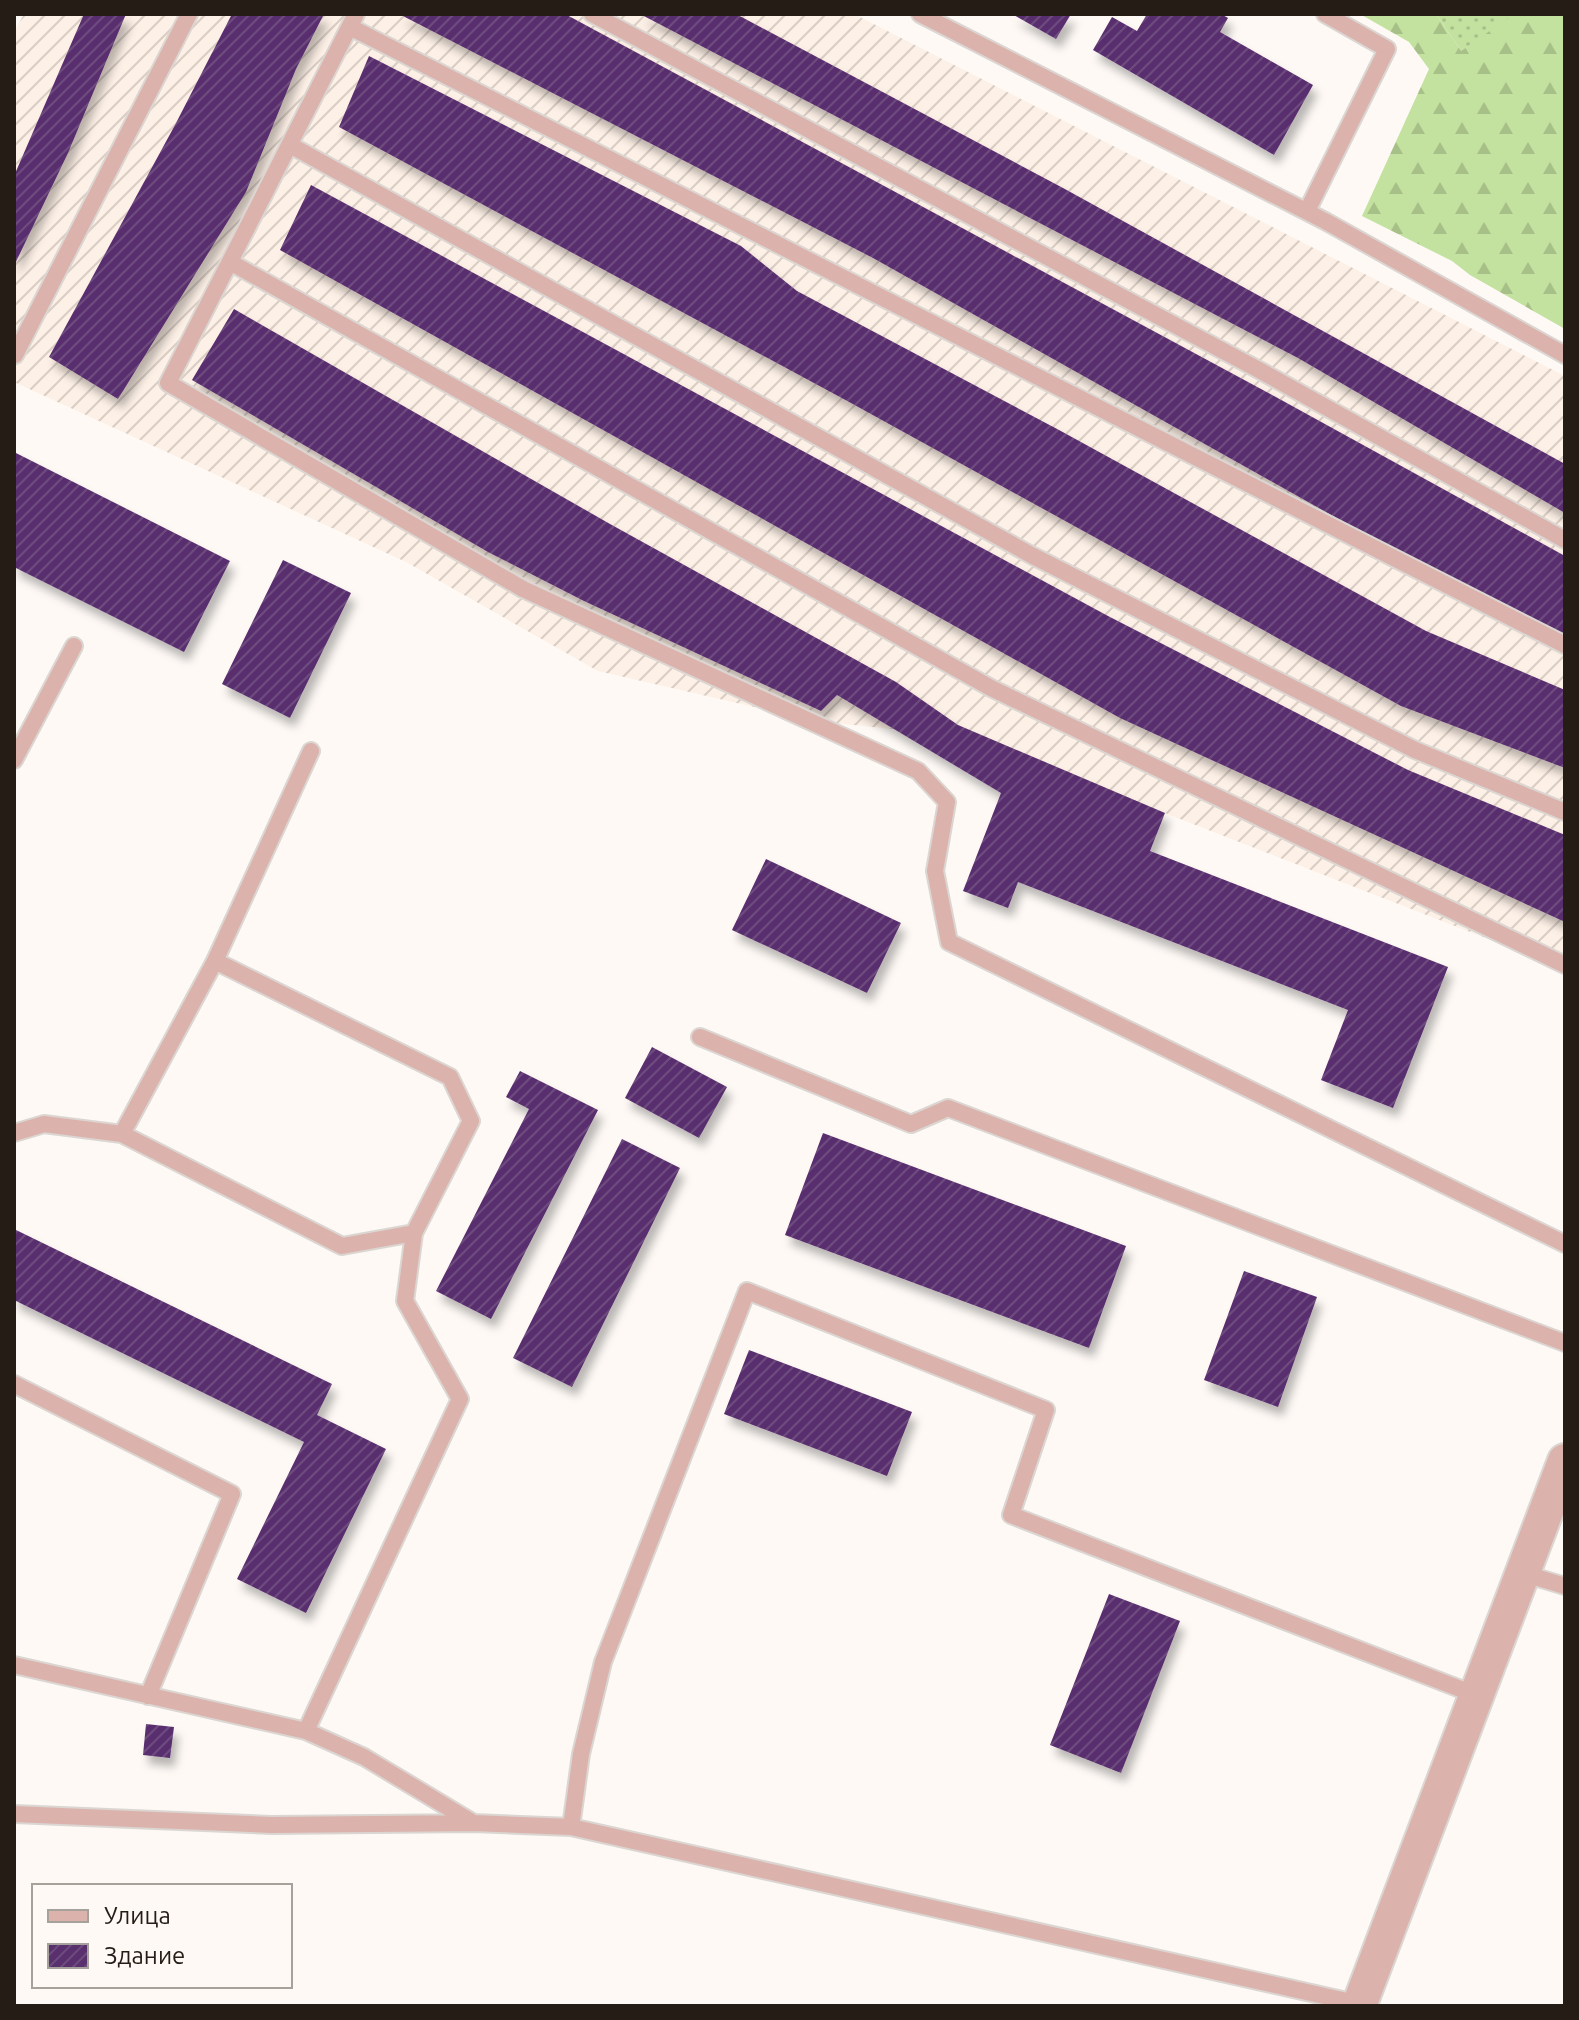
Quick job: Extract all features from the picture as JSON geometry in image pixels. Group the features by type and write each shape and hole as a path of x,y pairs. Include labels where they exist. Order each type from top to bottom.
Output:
{"street":[{"path":"1360,2005 1565,1461"}],"lane":[{"path":"15,355 189,14"},
{"path":"592,14 1259,370 1565,540"},
{"path":"920,14 1307,211 1565,355"},
{"path":"1307,211 1387,49 1325,14"},
{"path":"1565,645 353,21 168,383 523,589 918,771 947,802 935,871 949,942 1565,1244"},
{"path":"290,145 1033,556 1415,750 1565,812"},
{"path":"230,262 991,688 1565,965"},
{"path":"14,760 74,646"},
{"path":"122,1134 215,961 311,751"},
{"path":"215,961 450,1077 471,1121 414,1233 405,1301 460,1399 306,1731"},
{"path":"700,1037 911,1124 948,1108 1565,1343"},
{"path":"14,1133 44,1124 122,1134 342,1246 414,1233"},
{"path":"571,1827 581,1754 603,1662 747,1291 1046,1410 1011,1515 1476,1695"},
{"path":"14,1384 232,1494 148,1696"},
{"path":"1522,1573 1565,1586"},
{"path":"14,1665 306,1731 364,1757 474,1823"},
{"path":"14,1814 271,1825 474,1823 571,1827 1360,2005"}],"shaded area":[{"path":"24,14 854,14 1565,376 1565,969 970,737 815,721 598,671 406,562 14,382 14,32"}],"green space":[{"path":"1360,14 1436,14 1461,51 1514,14 1565,14 1565,329 1470,275 1452,261 1362,216 1429,69 1409,42"},
{"path":"1436,14 1517,14 1461,51"}],"building":[{"path":"84,14 126,14 68,153 14,266 14,176"},
{"path":"232,14 324,14 296,69 246,192 118,399 49,357"},
{"path":"399,14 565,14 1565,556 1565,642 1540,632 873,258"},
{"path":"640,14 736,14 1063,188 1565,464 1565,513 1298,358"},
{"path":"1012,14 1071,14 1056,39"},
{"path":"1147,14 1221,14 1228,18 1220,32 1313,85 1274,155 1093,50 1112,17 1137,31"},
{"path":"369,56 741,246 797,291 1426,631 1565,690 1565,768 1401,706 851,403 339,127"},
{"path":"311,185 1108,616 1408,770 1565,835 1565,922 1120,718 280,250"},
{"path":"234,309 610,524 896,682 958,725 1165,813 1150,851 1448,967 1393,1108 1321,1080 1348,1010 1018,882 1008,908 963,891 1001,793 837,695 821,711 584,601 488,552 192,380"},
{"path":"14,452 230,561 184,652 14,567"},
{"path":"283,560 351,593 290,718 222,684"},
{"path":"766,859 901,923 867,993 732,930"},
{"path":"652,1047 727,1087 699,1138 625,1098"},
{"path":"520,1071 598,1110 491,1319 436,1291 529,1109 506,1097"},
{"path":"823,1133 1126,1246 1089,1348 785,1235"},
{"path":"622,1139 680,1168 572,1387 513,1358"},
{"path":"14,1229 332,1384 317,1415 386,1449 306,1613 237,1579 304,1442 14,1300"},
{"path":"1244,1271 1317,1297 1278,1407 1204,1380"},
{"path":"749,1350 912,1412 887,1476 724,1414"},
{"path":"1109,1594 1180,1621 1121,1773 1050,1745"},
{"path":"146,1724 174,1727 170,1758 143,1755"}]}
